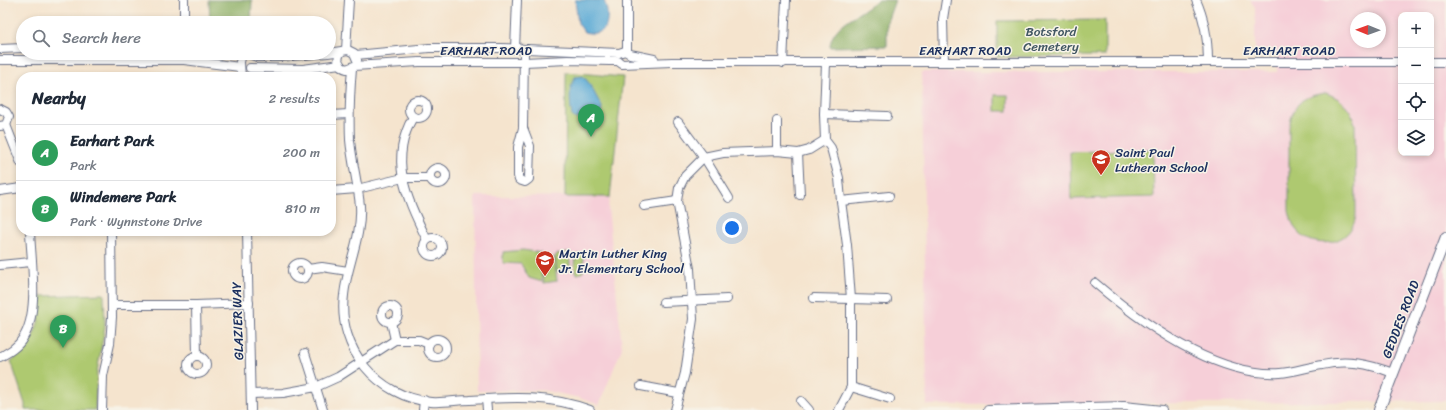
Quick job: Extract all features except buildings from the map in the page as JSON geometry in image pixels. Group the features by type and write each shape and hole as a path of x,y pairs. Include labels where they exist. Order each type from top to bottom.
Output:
{"main road":[{"name":"GEDDES ROAD","path":"1379,410 1446,237"}],"street":[{"path":"184,0 184,16"},
{"path":"348,67 357,60 349,52 349,0"},
{"path":"515,49 517,0"},
{"path":"624,56 627,0"},
{"path":"783,63 786,0"},
{"path":"944,62 943,19 946,0"},
{"path":"1196,0 1205,28 1208,61"},
{"path":"0,48 16,48"},
{"name":"EARHART ROAD","path":"336,53 429,48 515,49 624,56 672,62 783,63 1208,61 1398,62"},
{"path":"523,128 530,146 530,176 525,182 520,180 518,176 518,147 523,128 524,50"},
{"path":"349,52 338,59 348,67 350,141 360,207 358,231 348,271 342,311 345,328 360,362 382,384 396,392 431,402 534,397 558,401 590,410"},
{"name":"EARHART ROAD","path":"196,60 244,72 420,62 524,62 624,56"},
{"name":"EARHART ROAD","path":"0,60 16,59"},
{"path":"244,72 245,60"},
{"path":"1434,62 1446,62"},
{"path":"826,63 824,114 825,140 831,148 839,178 847,245 851,299 851,387 839,410"},
{"path":"0,109 8,114 9,120 3,125 16,152"},
{"path":"336,115 349,114"},
{"path":"824,114 887,116"},
{"path":"413,117 406,131 402,146 401,162 407,197 427,240"},
{"path":"777,120 777,151"},
{"path":"678,122 704,157 729,198"},
{"path":"675,410 678,393 685,373 693,319 690,269 677,201 679,188 685,176 704,157 723,153 777,151 798,153 809,150 825,140"},
{"path":"798,153 800,195"},
{"path":"336,191 357,189 403,178 430,178"},
{"path":"0,191 16,189"},
{"path":"841,201 889,196"},
{"path":"644,206 677,201"},
{"path":"0,357 12,350 23,338 31,322 32,262 30,236"},
{"path":"102,410 103,376 110,344 112,305 111,236"},
{"name":"GLAZIER WAY","path":"246,236 251,410"},
{"path":"0,265 32,262"},
{"path":"308,269 322,267 348,271"},
{"path":"1095,283 1126,310 1161,334 1197,352 1234,366 1251,371 1279,373 1324,364 1349,362 1366,364 1393,373"},
{"path":"814,298 887,300"},
{"path":"663,302 727,299"},
{"path":"112,305 196,306 249,303"},
{"path":"196,306 196,356"},
{"path":"391,322 395,340"},
{"path":"251,394 283,393 316,387 338,377 395,340 419,340 429,344"},
{"path":"305,353 323,410"},
{"path":"641,386 678,393"},
{"path":"851,387 890,399"},
{"path":"486,399 487,410"},
{"path":"423,410 424,400"},
{"path":"557,410 558,401"},
{"path":"801,401 809,410"},
{"path":"988,410 1124,406 1162,410"}],"shaded area":[{"path":"1250,0 1446,0 1446,401 927,405 922,72 1277,72 1277,56 1255,56 1255,7"},
{"name":"Martin Luther King Jr. Elementary School","path":"475,196 610,197 608,207 622,348 599,405 580,398 542,390 477,391"}],"green space":[{"path":"209,0 252,0 251,16 210,16"},
{"path":"877,0 895,0 887,22 887,46 830,47 832,39 842,25"},
{"name":"Botsford Cemetery","path":"1105,20 1105,56 997,57 997,21"},
{"path":"566,72 623,77 610,197 565,197"},
{"path":"1326,93 1341,101 1349,109 1354,119 1356,218 1350,230 1344,236 1337,240 1321,243 1306,238 1297,231 1289,211 1289,127 1294,112 1300,102 1311,96"},
{"path":"995,95 1008,95 1008,111 995,111"},
{"path":"1153,149 1154,197 1071,199 1070,152"},
{"path":"523,250 542,253 540,261 542,282 529,278 521,264 503,263 503,252"},
{"path":"570,253 570,269 557,272 555,256 557,254"},
{"path":"578,254 583,254 584,256 583,272 578,274 575,273 574,262"},
{"path":"554,258 557,281 544,283 541,260"},
{"path":"104,294 105,327 97,372 95,410 25,410 25,404 11,361 31,340 35,332 40,315 41,296"}],"water":[{"path":"575,0 604,0 607,9 607,18 605,27 602,30 595,33 584,32 578,23"},
{"path":"583,76 589,83 602,107 600,121 595,126 589,126 588,120 584,117 576,119 572,116 570,101 571,86 575,77"}],"place":[{"name":"Earhart Park","path":"591,137"},
{"name":"Saint Paul Lutheran School","path":"1101,176"},
{"name":"Martin Luther King Jr. Elementary School","path":"545,277"},
{"name":"Windemere Park","path":"63,348"}]}
